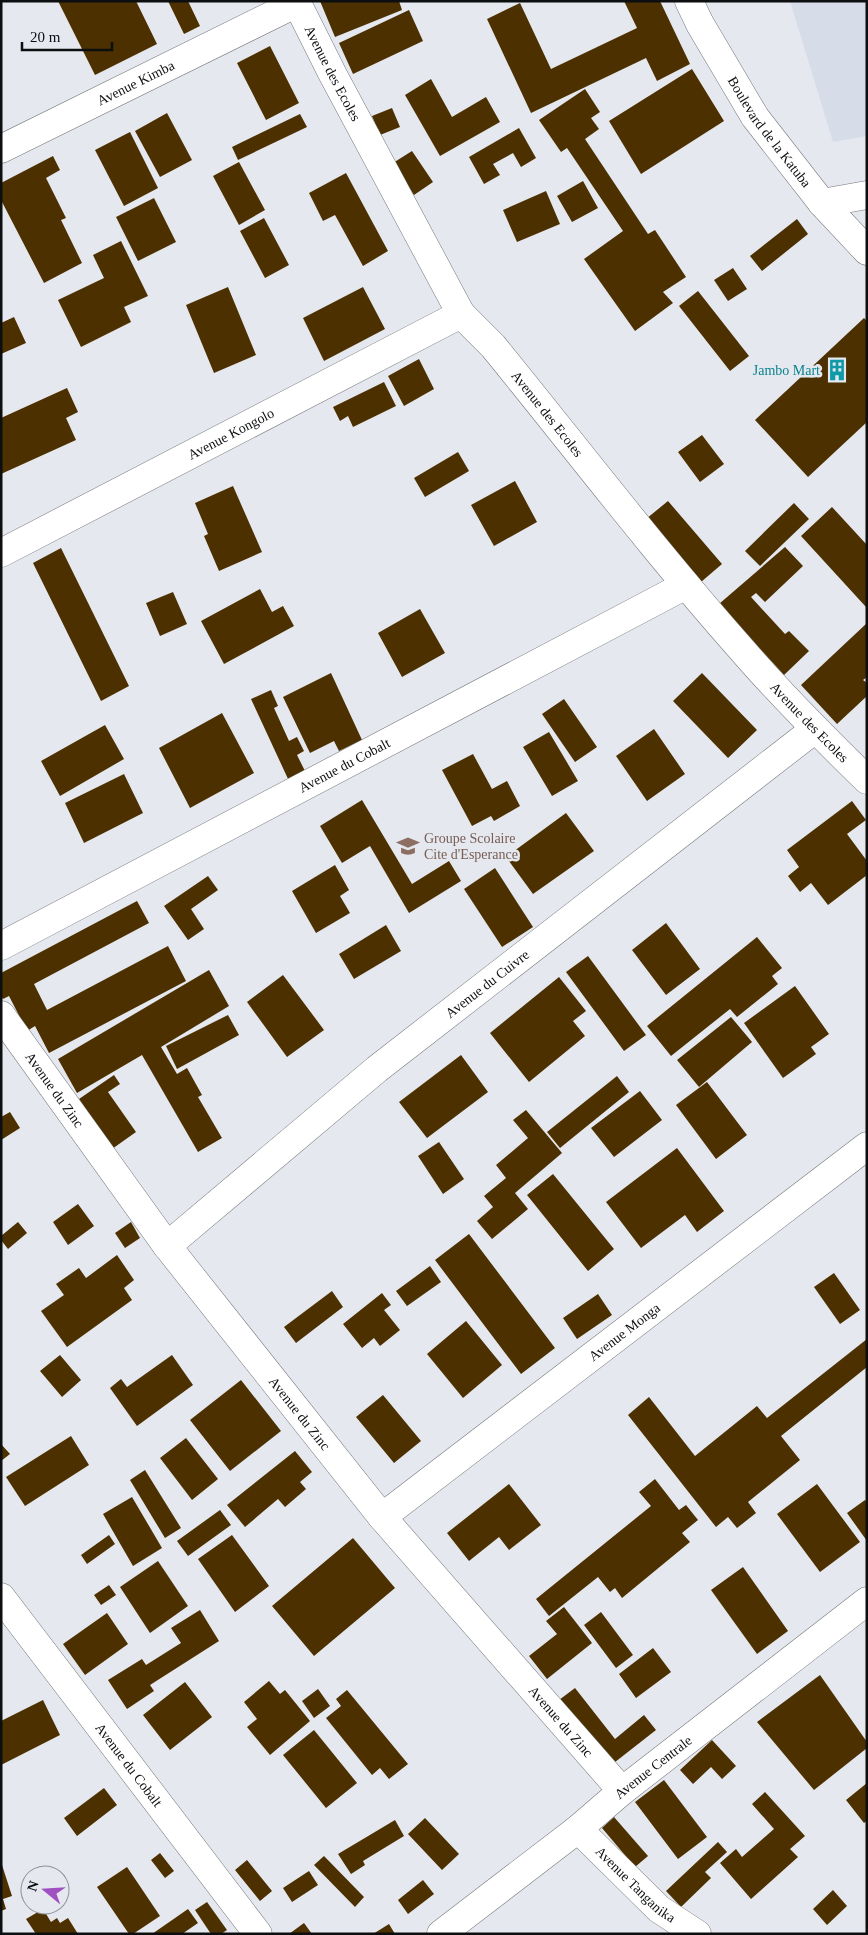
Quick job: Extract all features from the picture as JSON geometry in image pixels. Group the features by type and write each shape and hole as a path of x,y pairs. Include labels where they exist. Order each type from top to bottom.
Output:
{"street":[{"name":"Boulevard de la Katuba","path":"689,1 700,24 755,117 822,203 867,251"},
{"name":"Avenue Kimba","path":"1,150 296,2"},
{"name":"Avenue des Ecoles","path":"296,2 461,314 493,346 686,585 744,652 815,729 867,780"},
{"path":"822,203 867,195"},
{"name":"Avenue Kongolo","path":"1,553 461,314"},
{"name":"Avenue du Cobalt","path":"1,946 686,585"},
{"name":"Avenue du Cuivre","path":"167,1246 377,1069 815,729"},
{"name":"Avenue du Zinc","path":"1,1016 167,1246 382,1517 622,1792"},
{"name":"Avenue Monga","path":"382,1517 867,1146"},
{"name":"Avenue du Cobalt","path":"1,1596 258,1934"},
{"name":"Avenue Centrale","path":"441,1934 578,1829 622,1792 867,1601"},
{"name":"Avenue Tanganika","path":"578,1829 659,1909 697,1934"}],"shaded area":[{"path":"790,1 867,1 867,136 833,142"}],"building":[{"path":"58,1 136,1 157,44 95,75"},
{"path":"168,1 188,1 200,26 184,34"},
{"path":"320,1 399,1 402,10 335,37"},
{"path":"624,1 660,1 690,64 657,81 646,58 531,113 487,19 520,3 551,69 637,28"},
{"path":"409,10 423,41 353,74 339,43"},
{"path":"270,46 299,103 266,120 237,63"},
{"path":"692,69 724,121 641,174 609,121"},
{"path":"431,79 452,117 486,97 500,122 440,156 405,95"},
{"path":"585,89 600,112 591,118 599,129 585,139 648,234 655,230 686,277 663,292 673,303 635,331 584,259 623,231 567,148 561,152 539,120"},
{"path":"392,108 400,127 380,135 372,116"},
{"path":"167,113 192,160 160,177 135,131"},
{"path":"300,114 307,127 238,160 232,147"},
{"path":"519,128 536,158 521,167 513,153 493,164 500,175 484,184 469,157"},
{"path":"130,132 158,188 124,206 95,150"},
{"path":"412,151 433,182 414,195 393,163"},
{"path":"53,156 60,170 46,178 66,218 61,220 82,263 44,283 1,200 1,183"},
{"path":"239,162 265,210 239,225 213,176"},
{"path":"346,173 388,251 363,266 335,215 323,221 309,193"},
{"path":"583,181 598,208 572,222 557,196"},
{"path":"546,191 560,224 517,242 503,210"},
{"path":"154,198 176,242 138,261 116,217"},
{"path":"264,218 289,265 265,278 240,231"},
{"path":"797,219 808,234 762,271 750,256"},
{"path":"121,241 148,296 124,307 131,322 81,347 58,300 104,278 93,255"},
{"path":"733,268 747,289 728,301 714,280"},
{"path":"228,287 256,355 214,373 186,305"},
{"path":"363,287 385,329 324,361 303,318"},
{"path":"698,291 749,356 730,371 679,306"},
{"path":"14,317 26,343 1,354 1,323"},
{"name":"Jambo Mart","path":"864,318 867,321 867,422 808,477 755,420"},
{"path":"419,359 434,389 404,406 388,376"},
{"path":"384,382 396,406 353,427 348,416 340,421 333,407"},
{"path":"67,388 78,412 66,418 76,440 1,474 1,418"},
{"path":"702,435 724,464 700,482 678,452"},
{"path":"458,452 469,471 425,497 414,478"},
{"path":"515,481 537,522 494,546 471,505"},
{"path":"233,486 262,552 219,571 204,536 208,534 195,503"},
{"path":"668,501 722,564 701,582 646,519"},
{"path":"794,503 809,519 760,566 745,551"},
{"path":"832,507 867,545 866,607 801,536"},
{"path":"785,547 803,566 765,602 756,593 751,597 785,634 789,631 809,651 784,675 719,604"},
{"path":"61,548 129,686 101,701 33,563"},
{"path":"260,589 272,612 283,606 294,626 224,664 201,621"},
{"path":"173,592 187,624 160,636 146,603"},
{"path":"420,609 445,653 402,677 378,633"},
{"path":"867,623 867,677 863,680 867,683 867,696 837,724 801,685"},
{"path":"331,673 362,740 339,751 334,741 310,753 283,697"},
{"path":"702,673 757,730 728,758 673,701"},
{"path":"271,690 278,706 274,708 289,741 297,737 304,751 297,755 306,773 289,781 251,699"},
{"path":"564,699 597,747 575,762 542,714"},
{"path":"222,713 254,773 190,808 159,748"},
{"path":"105,725 124,759 60,796 41,761"},
{"path":"654,729 685,774 647,801 616,756"},
{"path":"549,732 578,781 552,796 523,747"},
{"path":"473,754 492,789 507,781 520,806 494,821 491,816 472,826 442,770"},
{"path":"124,774 143,813 84,843 65,803"},
{"path":"362,800 412,884 449,861 461,881 409,913 370,846 342,863 320,826"},
{"path":"852,801 866,820 847,834 867,861 867,875 828,905 811,883 800,892 788,876 799,867 787,850"},
{"path":"566,813 594,851 533,894 506,857"},
{"path":"335,865 349,890 340,896 350,913 316,933 292,891"},
{"path":"495,868 533,927 502,947 464,889"},
{"path":"208,876 218,890 191,909 204,929 188,940 164,906"},
{"path":"137,901 149,923 34,984 47,1010 168,946 186,981 49,1053 35,1026 27,1031 9,996 3,999 1,996 1,973"},
{"path":"666,923 700,969 666,995 632,950"},
{"path":"386,925 401,951 354,979 339,954"},
{"path":"757,937 782,968 772,976 778,984 737,1017 730,1009 671,1056 647,1026"},
{"path":"588,956 646,1035 624,1051 566,972"},
{"path":"209,970 229,1006 161,1047 177,1074 187,1068 202,1095 198,1097 222,1138 198,1152 142,1055 77,1093 58,1059"},
{"path":"283,975 324,1030 287,1057 247,1002"},
{"path":"559,977 586,1011 573,1021 585,1036 529,1082 490,1033"},
{"path":"795,986 829,1034 811,1047 816,1054 783,1078 744,1023"},
{"path":"228,1015 239,1035 177,1069 166,1046"},
{"path":"731,1017 752,1042 699,1087 677,1060"},
{"path":"461,1055 488,1092 427,1138 399,1102"},
{"path":"114,1075 120,1084 108,1092 136,1132 112,1149 79,1099"},
{"path":"617,1076 629,1092 560,1148 547,1132"},
{"path":"707,1082 747,1135 716,1159 676,1105"},
{"path":"640,1091 662,1120 614,1157 591,1128"},
{"path":"526,1110 562,1153 515,1193 528,1209 492,1239 477,1221 493,1207 484,1196 506,1178 496,1165 528,1138 513,1120"},
{"path":"10,1112 20,1128 1,1140 1,1117"},
{"path":"439,1142 464,1179 443,1194 418,1156"},
{"path":"677,1148 724,1211 697,1232 685,1215 641,1248 606,1202"},
{"path":"553,1174 614,1249 588,1271 527,1195"},
{"path":"78,1204 94,1226 68,1245 53,1222"},
{"path":"18,1222 27,1233 8,1249 1,1240 1,1236"},
{"path":"131,1222 140,1238 125,1248 115,1233"},
{"path":"469,1234 555,1348 521,1374 435,1260"},
{"path":"117,1255 134,1280 124,1288 132,1300 67,1347 41,1311 64,1295 56,1284 79,1268 86,1278"},
{"path":"430,1266 441,1282 407,1306 396,1291"},
{"path":"834,1273 860,1310 840,1324 814,1287"},
{"path":"332,1291 343,1307 296,1343 284,1327"},
{"path":"382,1293 391,1305 384,1310 400,1330 380,1346 374,1338 362,1348 343,1324"},
{"path":"598,1294 612,1315 577,1339 563,1318"},
{"path":"466,1321 502,1365 463,1398 427,1354"},
{"path":"867,1339 867,1367 781,1436 800,1460 748,1502 756,1513 737,1528 728,1517 716,1527 628,1415 649,1397 695,1456 757,1406 767,1418"},
{"path":"60,1355 81,1380 62,1397 40,1371"},
{"path":"172,1355 193,1385 137,1426 110,1388 121,1379 127,1387"},
{"path":"241,1380 281,1431 230,1471 190,1420"},
{"path":"383,1395 421,1441 394,1463 356,1417"},
{"path":"71,1436 89,1465 25,1506 6,1477"},
{"path":"186,1438 218,1479 192,1500 160,1458"},
{"path":"1,1444 10,1454 1,1461"},
{"path":"295,1451 312,1472 300,1482 306,1489 285,1507 278,1499 245,1527 227,1505"},
{"path":"145,1470 181,1528 165,1538 130,1480"},
{"path":"655,1479 679,1510 686,1505 698,1520 682,1533 690,1542 622,1598 615,1588 610,1592 598,1577 549,1616 536,1599 651,1506 639,1492"},
{"path":"509,1484 541,1525 509,1550 499,1537 469,1561 447,1533"},
{"path":"817,1484 860,1542 820,1572 777,1514"},
{"path":"132,1497 162,1548 133,1566 103,1514"},
{"path":"865,1500 867,1503 867,1541 847,1513"},
{"path":"220,1510 231,1525 188,1556 177,1541"},
{"path":"109,1535 115,1544 87,1564 81,1555"},
{"path":"232,1535 269,1586 235,1612 198,1559"},
{"path":"353,1538 395,1588 314,1656 272,1606"},
{"path":"158,1561 188,1606 150,1633 120,1587"},
{"path":"743,1567 788,1631 757,1654 711,1590"},
{"path":"109,1585 116,1595 101,1605 94,1595"},
{"path":"564,1607 592,1643 547,1679 529,1656 557,1634 546,1621"},
{"path":"200,1610 219,1641 150,1685 154,1691 127,1709 108,1680 142,1659 146,1665 181,1643 171,1628"},
{"path":"601,1612 633,1655 616,1668 584,1625"},
{"path":"107,1613 128,1644 85,1675 63,1644"},
{"path":"653,1648 671,1672 636,1698 619,1674"},
{"path":"820,1675 867,1742 867,1748 814,1790 757,1722"},
{"path":"269,1681 280,1694 285,1690 310,1721 270,1755 247,1727 257,1719 244,1702"},
{"path":"185,1682 212,1717 170,1750 143,1715"},
{"path":"575,1688 615,1739 644,1715 656,1730 610,1766 559,1700"},
{"path":"318,1689 330,1706 314,1718 302,1701"},
{"path":"347,1690 408,1764 389,1779 380,1768 372,1775 326,1718 341,1706 336,1699"},
{"path":"43,1700 60,1735 1,1765 1,1721"},
{"path":"314,1730 357,1783 326,1808 283,1755"},
{"path":"712,1740 736,1766 722,1779 711,1767 693,1784 680,1770"},
{"path":"664,1780 707,1837 678,1859 635,1802"},
{"path":"867,1783 867,1821 864,1823 846,1800"},
{"path":"104,1788 117,1805 77,1836 64,1818"},
{"path":"765,1792 805,1836 790,1849 798,1857 751,1899 720,1863 736,1849 742,1857 774,1829 752,1804"},
{"path":"614,1817 648,1856 635,1867 602,1828"},
{"path":"425,1818 459,1854 442,1870 408,1834"},
{"path":"395,1820 404,1836 363,1861 365,1865 351,1874 338,1854"},
{"path":"718,1842 727,1852 705,1872 711,1878 681,1907 666,1891"},
{"path":"160,1853 174,1871 165,1878 151,1860"},
{"path":"324,1856 364,1897 355,1907 314,1865"},
{"path":"247,1860 272,1891 260,1901 235,1870"},
{"path":"2,1865 12,1896 3,1899 6,1909 1,1911"},
{"path":"127,1867 160,1916 133,1934 129,1934 97,1887"},
{"path":"309,1871 318,1885 292,1902 283,1888"},
{"path":"423,1880 434,1894 408,1914 398,1900"},
{"path":"833,1890 847,1906 827,1925 813,1909"},
{"path":"207,1902 227,1930 221,1934 211,1934 195,1910"},
{"path":"188,1909 198,1923 182,1934 152,1934"},
{"path":"33,1915 47,1915 51,1922 57,1918 60,1923 68,1918 78,1934 36,1934 26,1919"},
{"path":"304,1923 312,1934 289,1934"},
{"path":"389,1924 395,1934 373,1934"}],"place":[{"name":"Jambo Mart","path":"837,370"},
{"name":"Groupe Scolaire Cite d'Esperance","path":"408,846"}]}
